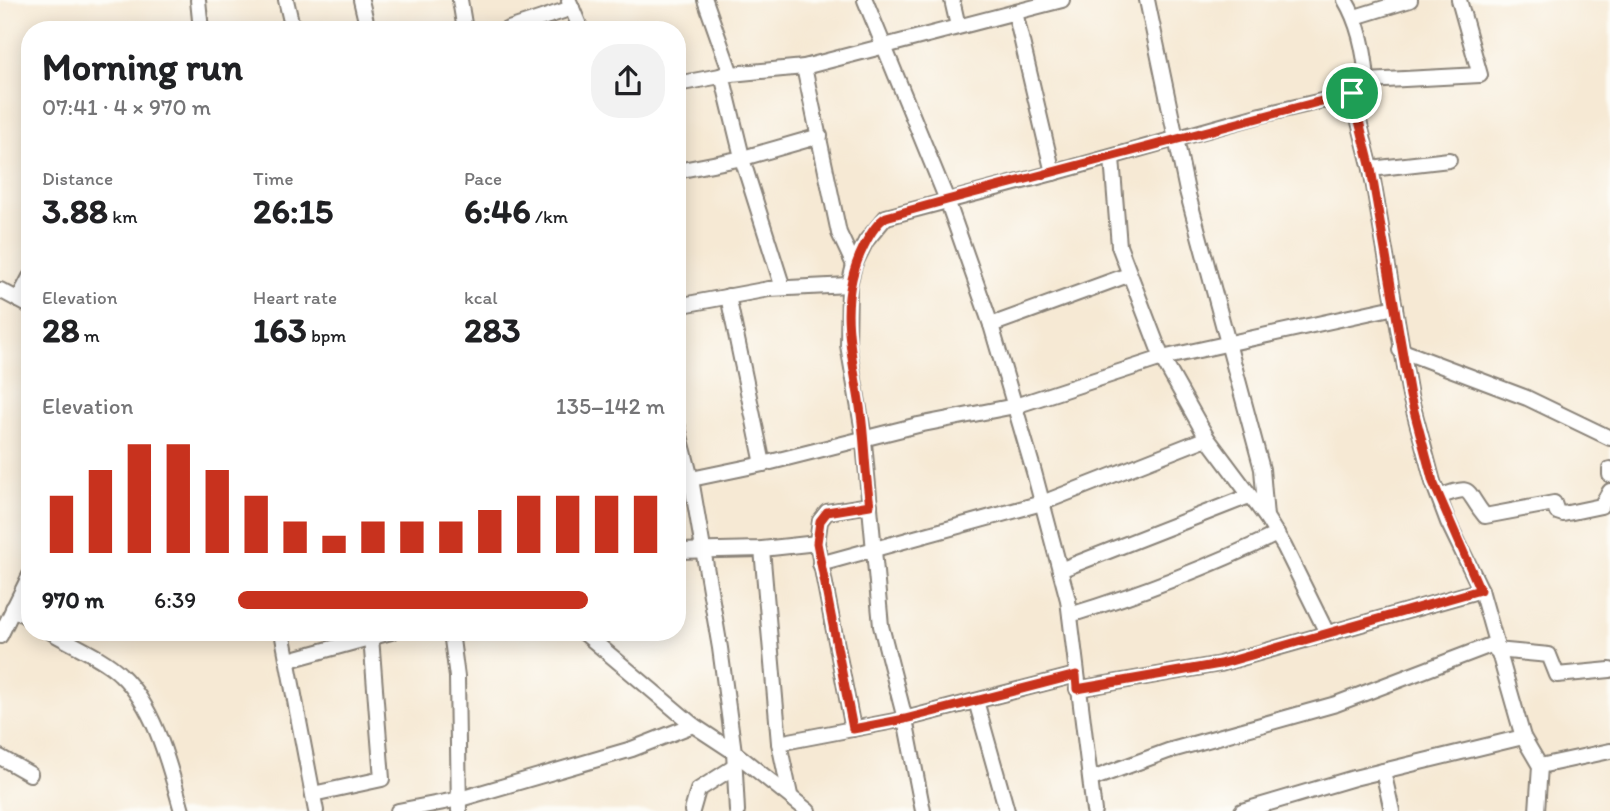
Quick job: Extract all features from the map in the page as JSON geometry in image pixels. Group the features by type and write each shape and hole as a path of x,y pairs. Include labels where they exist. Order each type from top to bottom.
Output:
{"street":[{"path":"198,0 200,21"},
{"path":"286,0 291,21"},
{"path":"361,0 366,21"},
{"path":"460,0 464,21"},
{"path":"705,0 726,74 743,158 783,288"},
{"path":"865,0 947,200 1015,406 1070,615 1094,811"},
{"path":"952,0 958,26"},
{"path":"686,82 726,74 804,67 1062,0"},
{"path":"1147,0 1176,141 1262,469 1266,517"},
{"path":"1345,0 1355,17 1365,54 1367,80"},
{"path":"1355,17 1410,0"},
{"path":"1459,0 1480,75 1367,80 1353,85 1352,93 1371,169 1395,307 1399,350 1439,496 1480,590 1523,737 1540,766 1537,811"},
{"path":"528,21 570,4 577,21"},
{"path":"1015,12 1053,173"},
{"path":"804,67 839,233 854,265"},
{"path":"923,811 905,719 881,626 876,551 863,440 848,345 849,285 854,265 882,219 1176,141 1261,115 1352,93"},
{"path":"686,169 743,158 820,136"},
{"path":"1112,158 1115,221 1128,275 1162,358 1207,438 1277,534 1327,633"},
{"path":"1371,169 1449,160"},
{"path":"990,325 1128,275"},
{"path":"686,304 783,288 849,285"},
{"path":"0,290 21,301"},
{"path":"728,296 763,464"},
{"path":"686,480 763,464 918,425 1015,406 1162,358 1395,307"},
{"path":"1399,350 1527,398 1610,439"},
{"path":"820,564 876,551 1042,503 1207,438"},
{"path":"1610,469 1610,475"},
{"path":"686,488 720,648 734,759 737,811"},
{"path":"1439,496 1455,489 1472,493 1485,516 1554,503 1557,512 1563,514 1601,506 1610,491"},
{"path":"1060,570 1249,496"},
{"path":"853,729 817,543 820,521 827,512 870,505"},
{"path":"1070,615 1160,586 1277,534"},
{"path":"686,550 762,549 817,543"},
{"path":"762,549 779,743 790,795"},
{"path":"779,743 1077,682 1220,664 1480,590"},
{"path":"0,636 21,592"},
{"path":"13,608 21,613"},
{"path":"66,641 120,673 134,693 155,727 182,811"},
{"path":"284,641 294,706 316,811"},
{"path":"289,660 356,641"},
{"path":"313,794 382,779 370,641"},
{"path":"452,641 457,677 460,805"},
{"path":"594,641 734,759 790,795 808,811"},
{"path":"1091,779 1168,751 1336,704 1496,647 1549,655 1557,675 1610,670"},
{"path":"976,701 1007,811"},
{"path":"398,811 460,805 632,749 693,724"},
{"path":"1242,811 1523,737"},
{"path":"1540,766 1610,751"},
{"path":"0,757 30,774"},
{"path":"692,811 698,790 734,759"},
{"path":"1383,772 1392,811"}],"route":[{"path":"1352,93 1371,169 1389,267 1399,350 1410,396 1433,482 1448,522 1480,590 1220,664 1077,689 1076,675 905,719 853,729 817,543 820,521 827,512 870,505 860,408 846,324 849,285 854,265 866,241 882,219 1176,141 1261,115 1352,93"}]}
